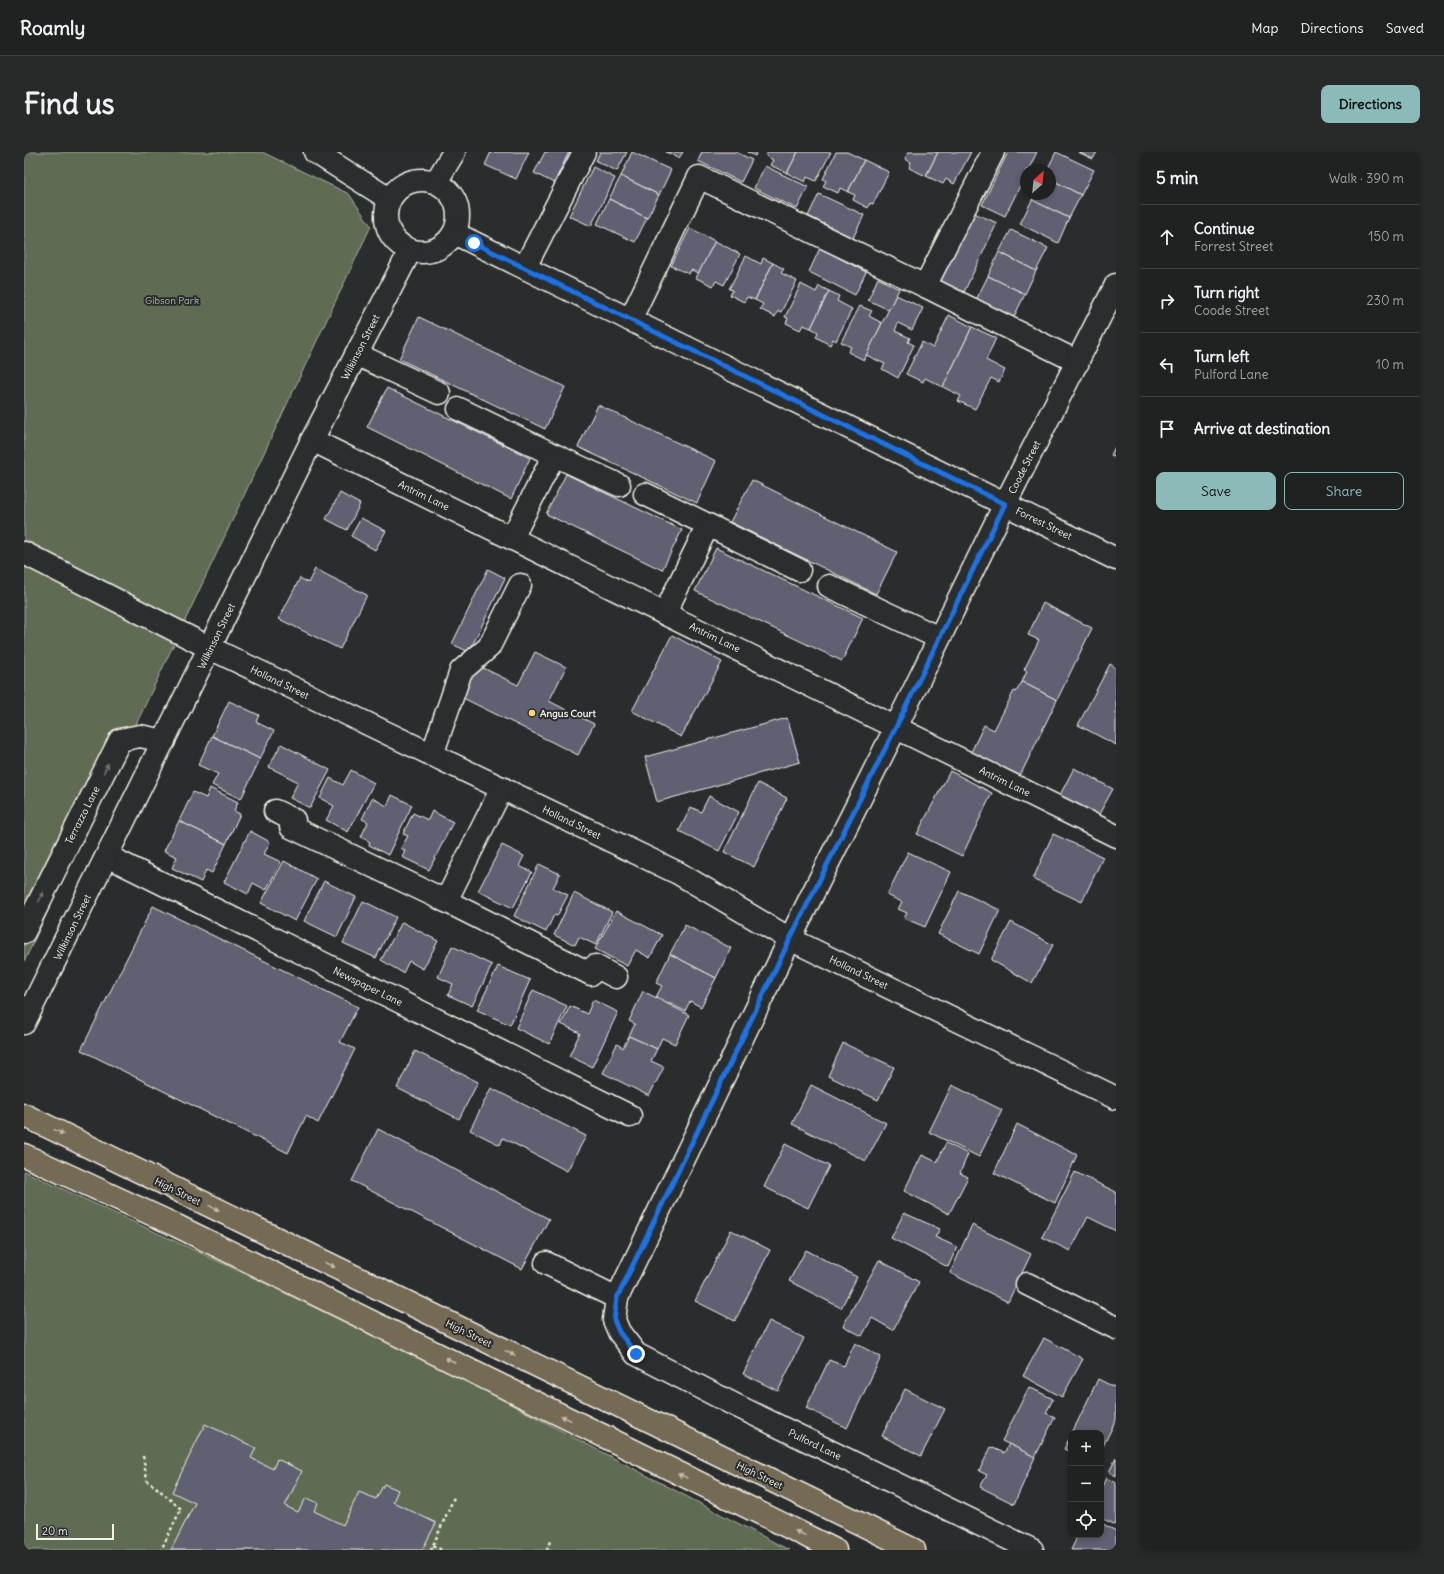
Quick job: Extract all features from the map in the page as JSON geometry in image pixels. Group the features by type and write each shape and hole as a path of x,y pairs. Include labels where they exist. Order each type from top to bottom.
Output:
{"highway":[{"name":"High Street","path":"24,1115 914,1550"},
{"path":"24,1155 175,1225 835,1550"}],"street":[{"path":"315,152 389,199"},
{"path":"436,182 454,152"},
{"path":"526,267 584,152"},
{"path":"925,286 993,152"},
{"path":"630,320 700,177 1078,362"},
{"path":"425,179 436,182 445,188 453,198 458,209 458,222 454,233 447,243 436,250 425,253 410,251 395,241 389,231 385,221 385,210 389,199 400,187 414,180 425,179"},
{"name":"Forrest Street","path":"454,233 526,267 630,320 1116,559"},
{"name":"Wilkinson Street","path":"24,1023 312,440 410,251"},
{"name":"Coode Street","path":"614,1320 617,1298 790,939 1005,504 1116,285"},
{"path":"356,354 439,394"},
{"path":"459,409 619,485"},
{"name":"Antrim Lane","path":"312,440 1116,836"},
{"path":"512,538 554,455"},
{"path":"645,494 799,570"},
{"path":"665,613 708,525"},
{"name":"Holland Street","path":"24,553 210,648 678,873 790,939 1116,1098"},
{"path":"432,755 461,671 489,647 520,585"},
{"path":"829,586 939,638"},
{"name":"Terrazzo Lane","path":"24,932 120,740 140,736 164,741"},
{"path":"446,901 502,788"},
{"path":"275,811 294,820 291,827 446,901 591,974 595,966 616,977"},
{"name":"Newspaper Lane","path":"107,856 630,1116"},
{"path":"546,1263 617,1298"},
{"path":"1027,1284 1116,1328"},
{"name":"Pulford Lane","path":"614,1320 619,1332 636,1354 733,1404 1032,1550"}],"path":[{"path":"143,1456 147,1481 181,1509 161,1550"},
{"path":"430,1550 455,1496"},
{"path":"547,1550 550,1541"},
{"path":"433,1546 442,1550"}],"green space":[{"name":"Gibson Park","path":"24,152 262,152 349,194 371,226 24,962"},
{"path":"24,1171 252,1277 491,1394 789,1550 24,1550"}],"building":[{"path":"491,152 529,152 516,179 485,165"},
{"path":"545,152 569,152 554,183 534,173"},
{"path":"600,152 627,152 617,171 596,161"},
{"path":"632,152 671,170 659,195 621,176"},
{"path":"666,152 683,152 679,158"},
{"path":"702,152 736,152 752,160 741,182 698,161"},
{"path":"747,152 757,152 755,156"},
{"path":"768,152 798,152 787,173 770,165 773,160 766,156"},
{"path":"798,152 831,152 816,181 807,177 805,182 787,173"},
{"path":"836,152 847,152 864,160 848,192 840,188 838,193 823,186 826,181 823,179"},
{"path":"908,152 938,152 926,176 909,168 911,162 905,159"},
{"path":"938,152 971,152 954,184 946,179 943,184 926,176"},
{"path":"1008,152 1037,152 1031,164 1020,164 1020,186 1005,216 982,205"},
{"path":"1056,152 1094,170 1081,195 1056,182 1056,164 1050,164"},
{"path":"1078,152 1097,152 1093,159"},
{"path":"864,160 889,172 873,204 870,203 868,208 853,200 855,195 848,192"},
{"path":"765,166 808,187 797,209 754,188"},
{"path":"593,167 615,178 591,226 569,216"},
{"path":"621,176 659,195 647,218 609,199"},
{"path":"1056,182 1081,195 1069,218 1032,200 1056,200"},
{"path":"819,194 864,215 853,238 808,216"},
{"path":"609,199 647,218 635,242 597,224"},
{"path":"1032,200 1069,218 1058,243 1020,224"},
{"path":"970,211 997,223 964,292 937,280"},
{"path":"690,228 715,241 699,273 691,270 689,274 671,266"},
{"path":"1011,230 1048,248 1036,271 999,252"},
{"path":"715,241 740,254 724,285 716,281 713,286 696,278"},
{"path":"820,248 866,272 855,295 809,272"},
{"path":"999,252 1036,271 1025,294 988,276"},
{"path":"746,256 761,264 763,258 773,263 755,300 747,297 744,302 730,295 733,290 729,289"},
{"path":"773,263 784,269 781,273 797,281 781,312 778,311 775,317 760,309 763,304 755,300"},
{"path":"988,276 1025,294 1013,319 976,300"},
{"path":"878,278 899,289 889,310 868,300"},
{"path":"801,284 816,292 819,286 829,291 811,328 803,325 800,330 786,323 788,318 785,317"},
{"path":"829,291 839,296 837,301 852,309 836,341 833,339 830,345 816,337 818,332 811,328"},
{"path":"896,295 923,308 912,330 898,323 895,331 910,338 908,342 914,345 898,378 882,369 885,364 866,355"},
{"path":"860,306 872,311 869,316 882,323 864,360 848,352 851,347 841,342"},
{"path":"949,315 972,327 943,387 925,378 923,382 906,374 922,342 933,348"},
{"path":"419,317 565,387 545,429 399,359"},
{"path":"972,327 996,338 986,360 1005,370 999,382 991,378 975,409 958,401 961,396 943,387"},
{"path":"387,388 530,458 511,499 367,427"},
{"path":"598,405 716,461 697,503 578,447"},
{"path":"1116,445 1116,458 1111,455"},
{"path":"566,474 682,530 662,570 546,514"},
{"path":"752,480 897,552 876,594 730,522"},
{"path":"340,493 360,504 347,530 326,519"},
{"path":"361,518 386,531 375,550 351,536"},
{"path":"716,548 863,618 842,661 695,591"},
{"path":"315,569 367,595 340,649 279,619 300,578 308,583"},
{"path":"488,569 505,578 469,652 452,644"},
{"path":"1043,603 1092,628 1057,700 1022,682 1027,671 1024,670 1039,640 1028,635"},
{"path":"672,635 722,662 681,737 632,711"},
{"name":"Angus Court","path":"535,652 566,667 549,701 594,724 578,755 459,696 475,664 518,685"},
{"path":"1110,664 1116,668 1116,745 1078,725"},
{"path":"1022,682 1057,700 1020,776 971,752 984,725 994,730 1014,691 1016,692"},
{"path":"229,701 259,715 256,722 274,731 260,759 212,736"},
{"path":"787,718 800,762 657,802 645,757"},
{"path":"212,736 260,759 241,799 212,785 218,774 198,765"},
{"path":"281,744 330,770 310,808 290,798 298,782 269,767"},
{"path":"1074,768 1113,789 1098,816 1060,795"},
{"path":"351,770 374,783 348,832 326,820 334,806 320,798 330,778 343,785"},
{"path":"950,771 992,793 962,856 917,834"},
{"path":"758,783 787,798 754,867 724,852"},
{"path":"210,788 238,802 234,811 240,814 226,844 179,821 193,792 206,798"},
{"path":"392,795 412,805 388,855 369,845 370,842 361,837 368,822 362,819 372,798 387,806"},
{"path":"709,796 739,812 719,851 679,831 691,807 701,812"},
{"path":"432,811 453,822 429,870 402,857 405,851 401,848 408,836 403,834 413,813 428,820"},
{"path":"179,821 226,844 212,873 206,870 201,882 172,868 177,857 164,851"},
{"path":"250,831 270,842 264,854 281,862 266,890 253,883 248,894 224,882"},
{"path":"1053,834 1103,857 1082,902 1033,879"},
{"path":"502,845 524,856 519,866 532,872 513,908 478,891"},
{"path":"908,852 951,872 925,927 904,918 907,913 898,909 902,902 887,895"},
{"path":"284,861 317,879 295,921 261,903"},
{"path":"539,864 560,874 553,888 568,895 557,916 554,915 546,932 514,916"},
{"path":"324,881 356,897 337,937 304,921"},
{"path":"959,891 1000,910 979,954 938,934"},
{"path":"574,893 612,912 596,945 579,937 575,945 554,935"},
{"path":"363,901 396,917 376,958 343,943"},
{"path":"153,906 358,1007 340,1042 355,1049 318,1123 306,1116 288,1153 81,1050"},
{"path":"616,911 662,935 650,958 636,950 627,966 595,949"},
{"path":"402,922 438,941 423,969 409,961 403,973 381,960"},
{"path":"1011,922 1053,945 1032,983 991,960"},
{"path":"685,925 731,948 716,978 670,954"},
{"path":"452,946 492,965 472,1006 448,995 453,984 438,977"},
{"path":"670,954 716,978 701,1007 690,1001 685,1011 656,997 662,986 656,983"},
{"path":"498,966 530,980 510,1025 477,1010"},
{"path":"533,990 567,1006 549,1044 516,1028"},
{"path":"643,991 689,1015 675,1044 662,1038 657,1049 629,1036 635,1024 629,1021"},
{"path":"593,1000 618,1012 592,1067 569,1056 580,1033 561,1024 570,1006 587,1014"},
{"path":"629,1036 657,1049 651,1061 664,1067 649,1096 603,1073 617,1044 623,1048"},
{"path":"843,1043 894,1067 878,1100 828,1076"},
{"path":"415,1051 478,1082 459,1119 397,1088"},
{"path":"811,1085 886,1123 866,1161 792,1124"},
{"path":"952,1085 1002,1110 979,1157 929,1132"},
{"path":"491,1088 586,1136 567,1171 503,1138 500,1145 470,1130"},
{"path":"1017,1124 1077,1155 1055,1203 994,1173"},
{"path":"378,1129 549,1219 522,1269 352,1181"},
{"path":"946,1143 968,1154 960,1173 968,1177 949,1214 904,1191 922,1155 937,1162"},
{"path":"785,1144 829,1166 808,1208 764,1187"},
{"path":"1075,1172 1116,1192 1116,1231 1088,1217 1070,1251 1042,1237"},
{"path":"904,1213 940,1229 935,1237 957,1247 948,1267 891,1238"},
{"path":"972,1225 1031,1254 1008,1302 950,1273"},
{"path":"731,1230 770,1250 735,1321 695,1301"},
{"path":"806,1250 857,1277 841,1308 789,1281"},
{"path":"879,1260 919,1282 893,1330 872,1318 862,1336 843,1326"},
{"path":"769,1321 804,1338 778,1391 743,1374"},
{"path":"1044,1338 1083,1359 1062,1397 1023,1376"},
{"path":"855,1343 881,1357 847,1428 806,1408 829,1360 844,1366"},
{"path":"1098,1379 1116,1388 1116,1420 1104,1444 1104,1430 1073,1430"},
{"path":"1029,1387 1053,1399 1046,1413 1055,1417 1035,1457 1002,1441"},
{"path":"905,1389 945,1409 921,1456 882,1436"},
{"path":"205,1424 256,1448 251,1458 273,1469 277,1459 302,1471 285,1506 298,1512 306,1498 318,1503 314,1511 343,1525 359,1492 376,1499 384,1484 398,1490 393,1502 436,1523 422,1550 171,1550 195,1503 172,1492"},
{"path":"1068,1441 1068,1451 1064,1449"},
{"path":"1009,1444 1035,1457 1014,1504 980,1487 987,1475 979,1471 991,1447 1004,1453"},
{"path":"1116,1458 1116,1476 1109,1472"},
{"path":"1106,1478 1116,1483 1116,1525 1104,1519 1104,1482"},
{"path":"1104,1525 1116,1531 1116,1550 1071,1550 1077,1538 1104,1538"}],"place":[{"name":"Angus Court","path":"532,713"}],"route":[{"path":"474,243 526,267 630,320 1005,504 790,939 617,1298 614,1320 619,1332 636,1354"}]}
